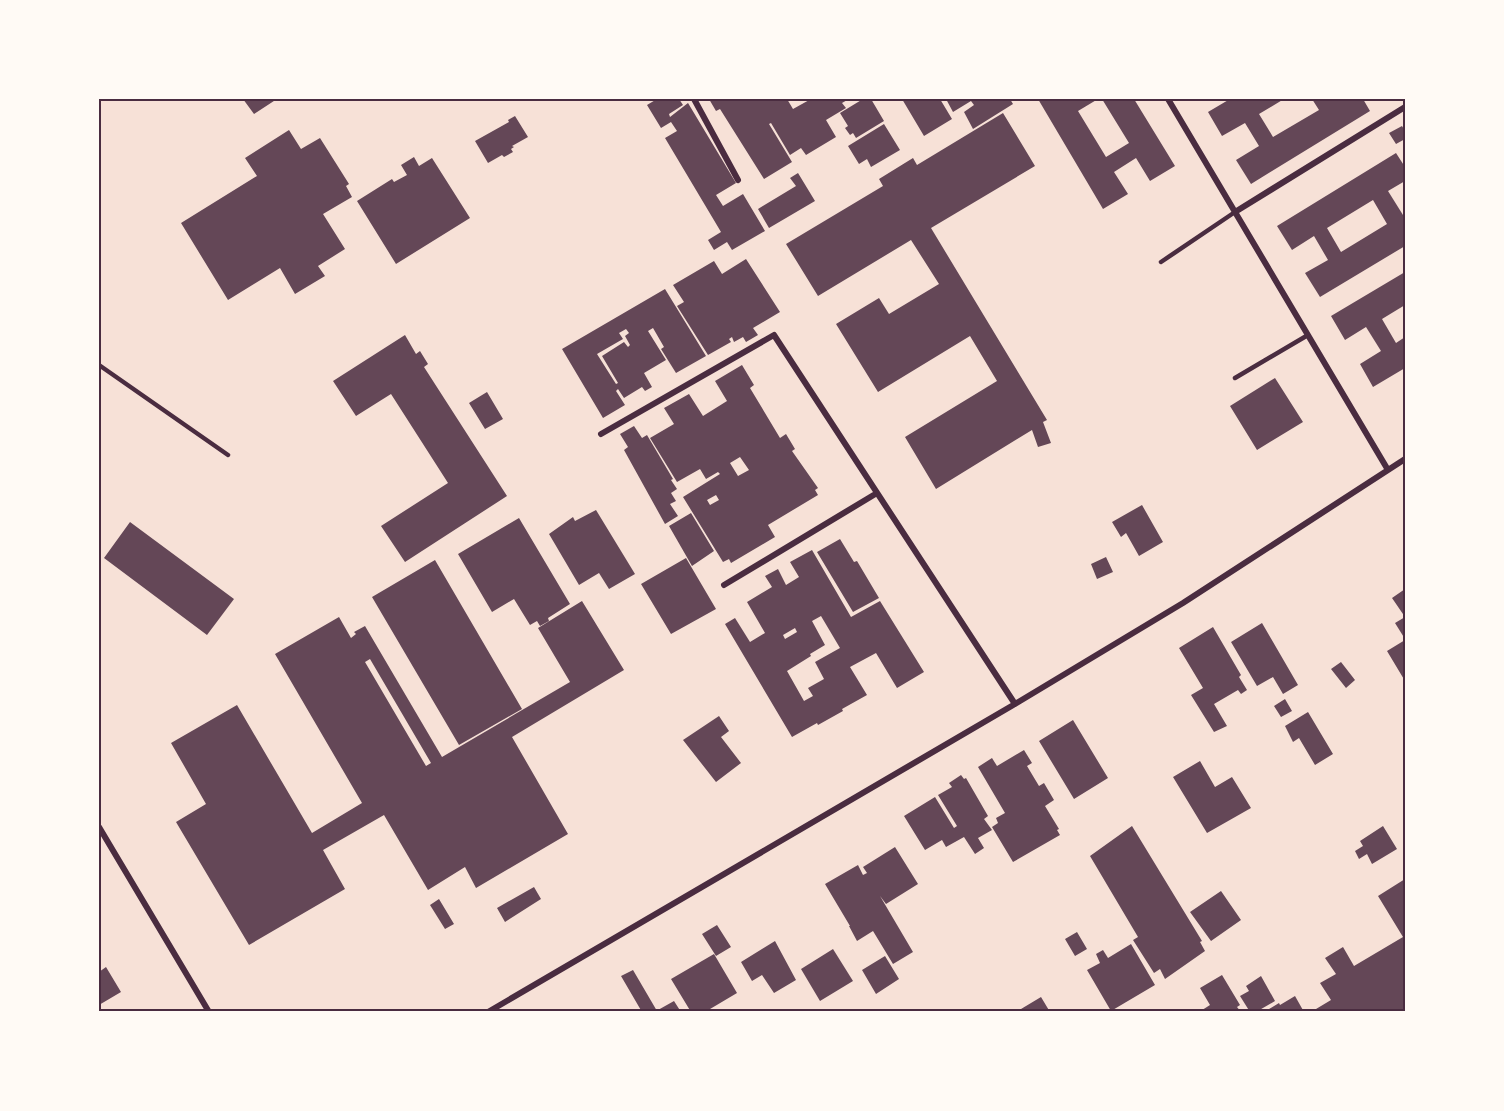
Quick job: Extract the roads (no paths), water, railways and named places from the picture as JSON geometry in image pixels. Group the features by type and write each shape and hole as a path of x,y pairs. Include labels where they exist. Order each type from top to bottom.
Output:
{"street":[{"path":"694,99 738,180"},
{"path":"1168,99 1388,470"},
{"path":"1236,212 1405,107"},
{"path":"601,435 774,335 1015,704"},
{"path":"488,1012 1015,704 1183,603 1405,459"},
{"path":"724,585 877,493"},
{"path":"99,827 209,1012"}],"lane":[{"path":"1161,262 1236,212"},
{"path":"1235,378 1308,335"},
{"path":"99,365 228,455"}]}
